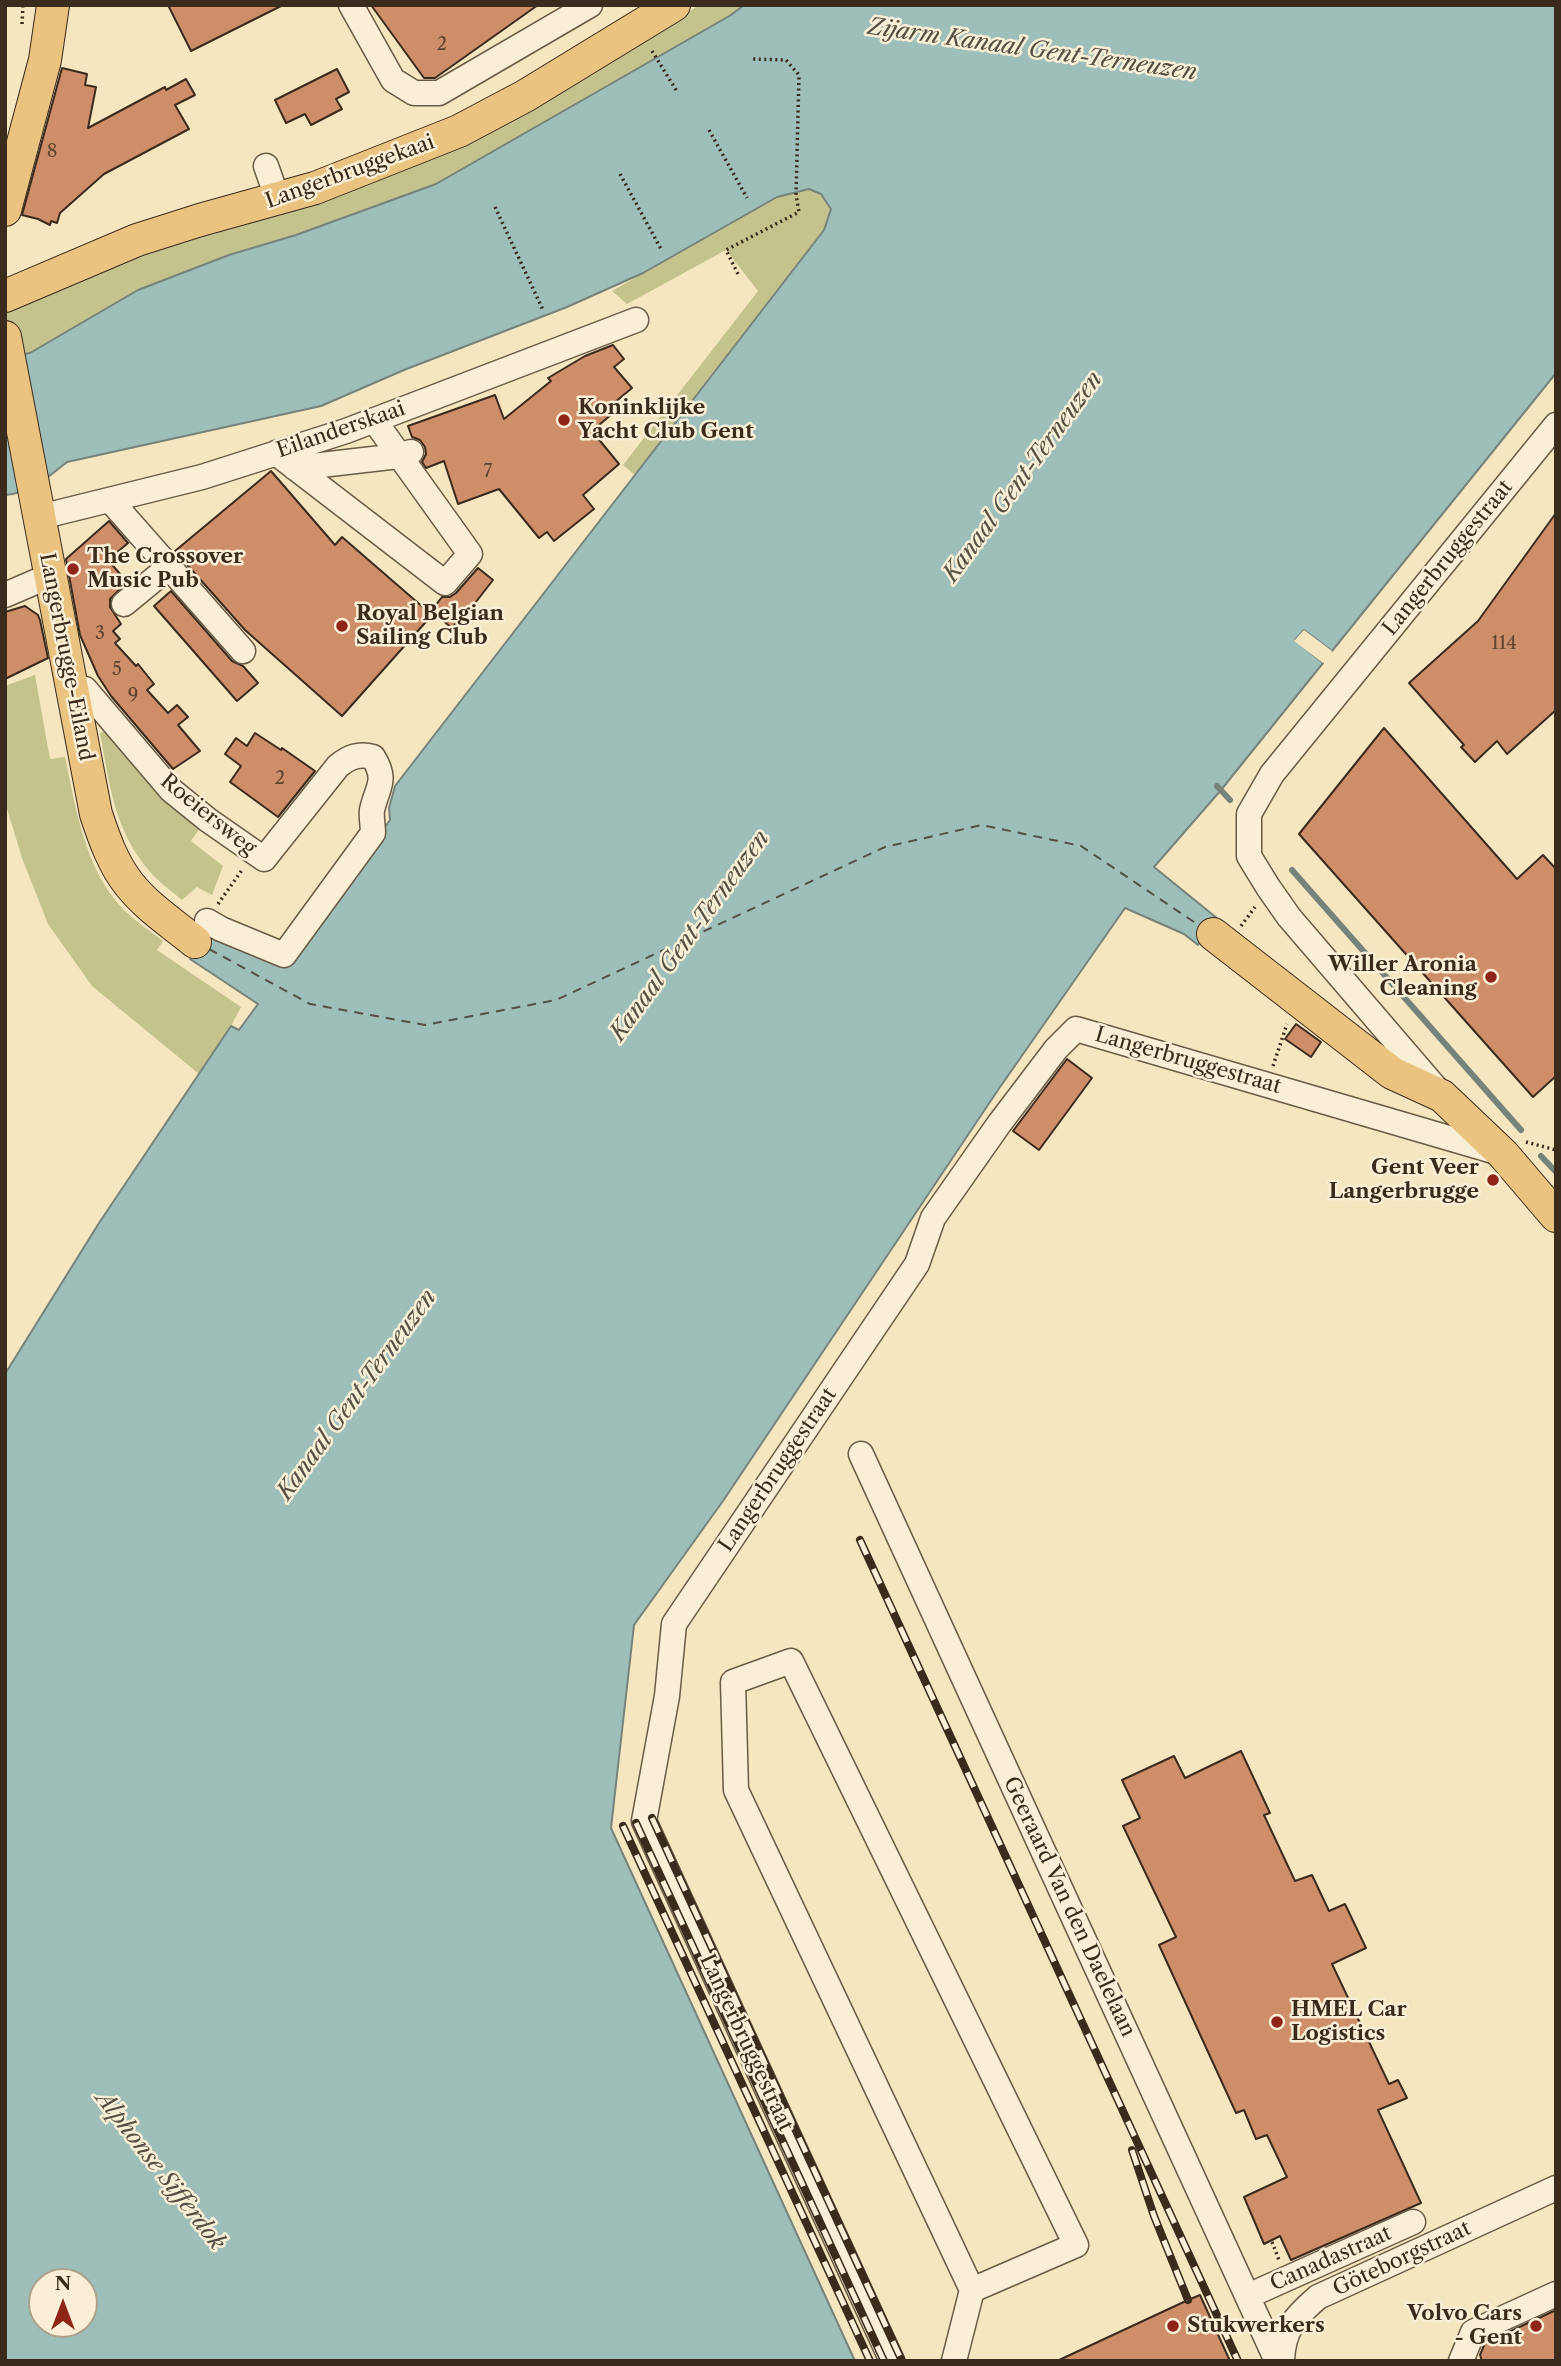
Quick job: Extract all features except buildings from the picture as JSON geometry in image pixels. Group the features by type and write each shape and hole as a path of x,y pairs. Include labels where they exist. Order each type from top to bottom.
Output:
{"main road":[{"path":"5,210 45,60 53,5"},
{"name":"Langerbruggekaai","path":"5,296 138,240 200,220 278,200 385,162 459,131 525,96 674,5"},
{"path":"5,284 5,296"},
{"name":"Langerbrugge-Eiland","path":"7,347 96,814 108,848 128,883 157,911 201,931"},
{"path":"1213,934 1392,1073 1442,1096"},
{"name":"Langerbruggestraat","path":"1442,1096 1511,1147 1556,1216"}],"street":[{"path":"351,5 393,80 414,93 439,93 590,5"},
{"path":"266,166 278,200"},
{"name":"Eilanderskaai","path":"40,517 202,477 285,460 374,420 636,320"},
{"path":"285,460 445,583 470,554 407,453 374,420"},
{"name":"Langerbruggestraat","path":"1442,1096 1289,917 1268,887 1249,856 1249,814 1272,774 1556,425"},
{"path":"285,460 407,453"},
{"path":"110,499 243,651"},
{"path":"124,604 169,567"},
{"path":"5,595 49,576"},
{"name":"Roeiersweg","path":"73,691 85,689 171,790 264,859 338,766 361,754 373,758 379,767 382,778 372,811 373,832 284,955 221,929 201,931"},
{"name":"Langerbruggestraat","path":"892,2361 644,1821 667,1696 674,1624 917,1264 933,1219 1047,1060 1076,1029 1267,1084 1511,1147"},
{"name":"Geeraard Van den Daelelaan","path":"861,1454 1280,2361"},
{"path":"954,2361 972,2290 736,1790 733,1682 791,1661 1076,2245 972,2290"},
{"name":"Göteborgstraat","path":"1280,2361 1283,2345 1294,2318 1318,2297 1556,2188"},
{"name":"Canadastraat","path":"1248,2296 1413,2222"},
{"path":"1461,2361 1473,2332 1556,2294"}],"path":[{"path":"652,51 678,93"},
{"path":"738,274 726,250 799,212 796,195 799,75 786,60 753,59"},
{"path":"709,130 747,198"},
{"path":"620,174 661,249"},
{"path":"495,207 543,310"},
{"path":"1267,1084 1282,1037 1289,1030 1287,1022 1282,1018"},
{"path":"1511,1147 1540,1144 1556,1150"}],"shaded area":[{"path":"699,5 744,5 731,15 436,184 296,235 229,255 138,290 30,353 5,357 5,312 683,16"},
{"path":"809,189 821,194 831,209 824,230 636,476 623,465 758,291 726,250 627,304 612,291 777,197"},
{"path":"35,675 50,759 65,757 84,838 100,877 111,895 134,919 163,941 157,950 241,1007 199,1074 92,986 48,924 22,858 5,802 5,686"},
{"path":"109,729 202,825 191,841 223,866 212,895 197,887 182,900 154,876 135,852 120,820 110,786 100,733"}],"water":[{"path":"744,5 1556,5 1556,373 1332,651 1304,630 1295,640 1323,663 1221,790 1154,867 1218,919 1198,945 1184,934 1125,908 998,1090 723,1501 634,1625 611,1828 855,2361 5,2361 5,1374 99,1223 231,1026 239,1030 258,1004 190,959 210,934 287,962 390,820 389,808 395,786 824,230 831,209 821,194 809,189 777,197 643,273 567,307 404,370 321,406 67,462 31,488 5,495 5,357 30,353 138,290 229,255 296,235 436,184 731,15"}],"pier":[{"path":"1304,630 1332,651 1330,654 1304,635 1299,640 1325,660 1323,663 1294,641"}],"waterway":[{"path":"1217,786 1230,800"},
{"path":"1292,870 1521,1130"},
{"path":"1541,1156 1556,1172"}],"ferry route":[{"path":"209,949 310,1004 425,1025 556,1000 885,847 982,825 1081,846 1200,926"}],"railway":[{"path":"860,1540 1238,2361"},
{"path":"652,1818 902,2361"},
{"path":"636,1823 884,2361"},
{"path":"623,1826 870,2361"},
{"path":"1132,2150 1154,2216 1188,2300"}],"place":[{"name":"Koninklijke Yacht Club Gent","path":"564,420"},
{"name":"The Crossover Music Pub","path":"73,569"},
{"name":"Royal Belgian Sailing Club","path":"342,626"},
{"name":"Willer Aronia Cleaning","path":"1491,977"},
{"name":"Gent Veer Langerbrugge","path":"1493,1180"},
{"name":"HMEL Car Logistics","path":"1277,2022"},
{"name":"Stukwerkers","path":"1173,2326"},
{"name":"Volvo Cars - Gent","path":"1536,2326"}],"water label":[{"name":"Zijarm Kanaal Gent-Terneuzen","path":"1032,50"},
{"name":"Kanaal Gent-Terneuzen","path":"1023,477"},
{"name":"Kanaal Gent-Terneuzen","path":"690,936"},
{"name":"Kanaal Gent-Terneuzen","path":"357,1395"},
{"name":"Alphonse Sifferdok","path":"160,2171"}]}
